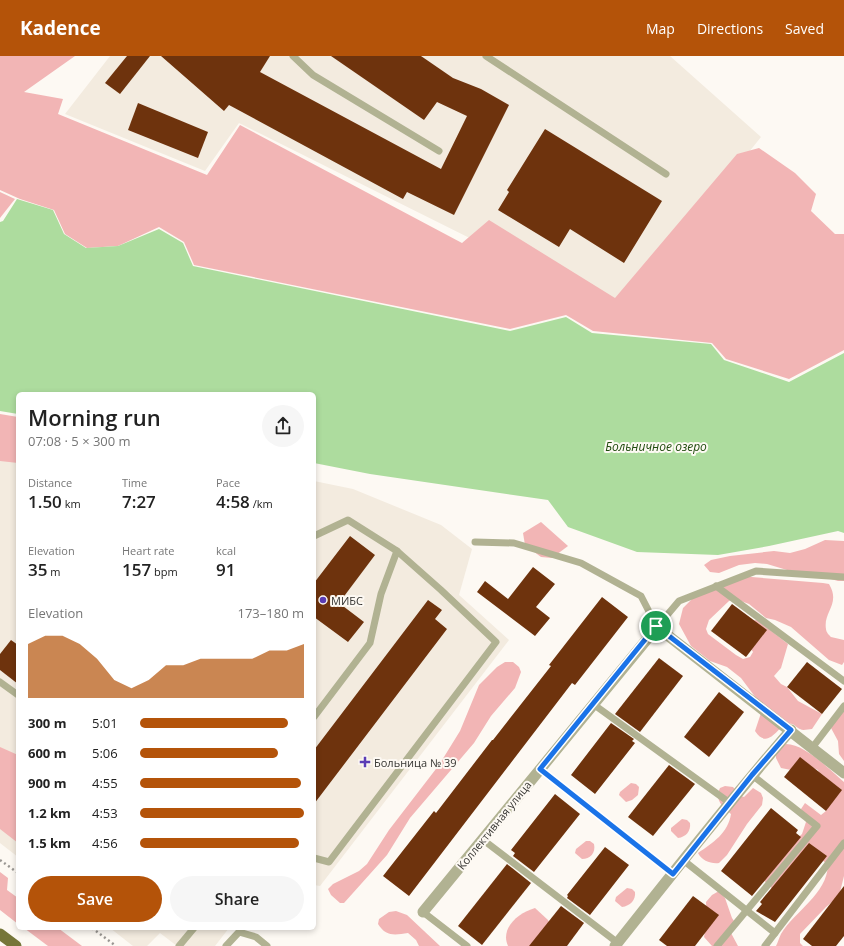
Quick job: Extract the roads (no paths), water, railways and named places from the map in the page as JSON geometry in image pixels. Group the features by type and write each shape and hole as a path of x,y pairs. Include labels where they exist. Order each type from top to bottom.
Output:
{"main road":[{"path":"0,934 16,946"}],"street":[{"name":"Коллективная улица","path":"423,912 656,626"},
{"path":"656,626 791,730 844,773"},
{"path":"617,945 683,860 752,775 791,730"}],"lane":[{"path":"293,56 313,75 439,151"},
{"path":"486,56 666,174"},
{"path":"316,535 348,520 397,551 496,642 328,862 316,859"},
{"path":"475,542 514,543 582,563 641,596 656,626 679,601 756,571 844,577"},
{"path":"316,715 370,643 381,594 397,551"},
{"path":"716,586 844,681"},
{"path":"0,682 16,694"},
{"path":"593,704 730,803"},
{"path":"812,748 844,706"},
{"path":"717,946 817,826 752,775"},
{"path":"482,839 617,945"},
{"path":"765,946 844,843"},
{"path":"683,860 775,933"},
{"path":"423,912 468,946"},
{"path":"179,946 192,930"},
{"path":"226,946 239,932 256,937 267,946"}],"water":[{"name":"Больничное озеро","path":"17,199 53,210 64,234 86,248 118,246 159,229 183,243 193,266 510,331 566,317 592,333 711,344 724,360 789,382 844,353 844,533 838,531 718,555 637,552 568,527 548,500 370,474 316,463 316,392 16,392 16,414 0,411 0,222 3,221"}],"place":[{"name":"МИБС","path":"323,600"},
{"name":"Больница № 39","path":"365,762"}]}
